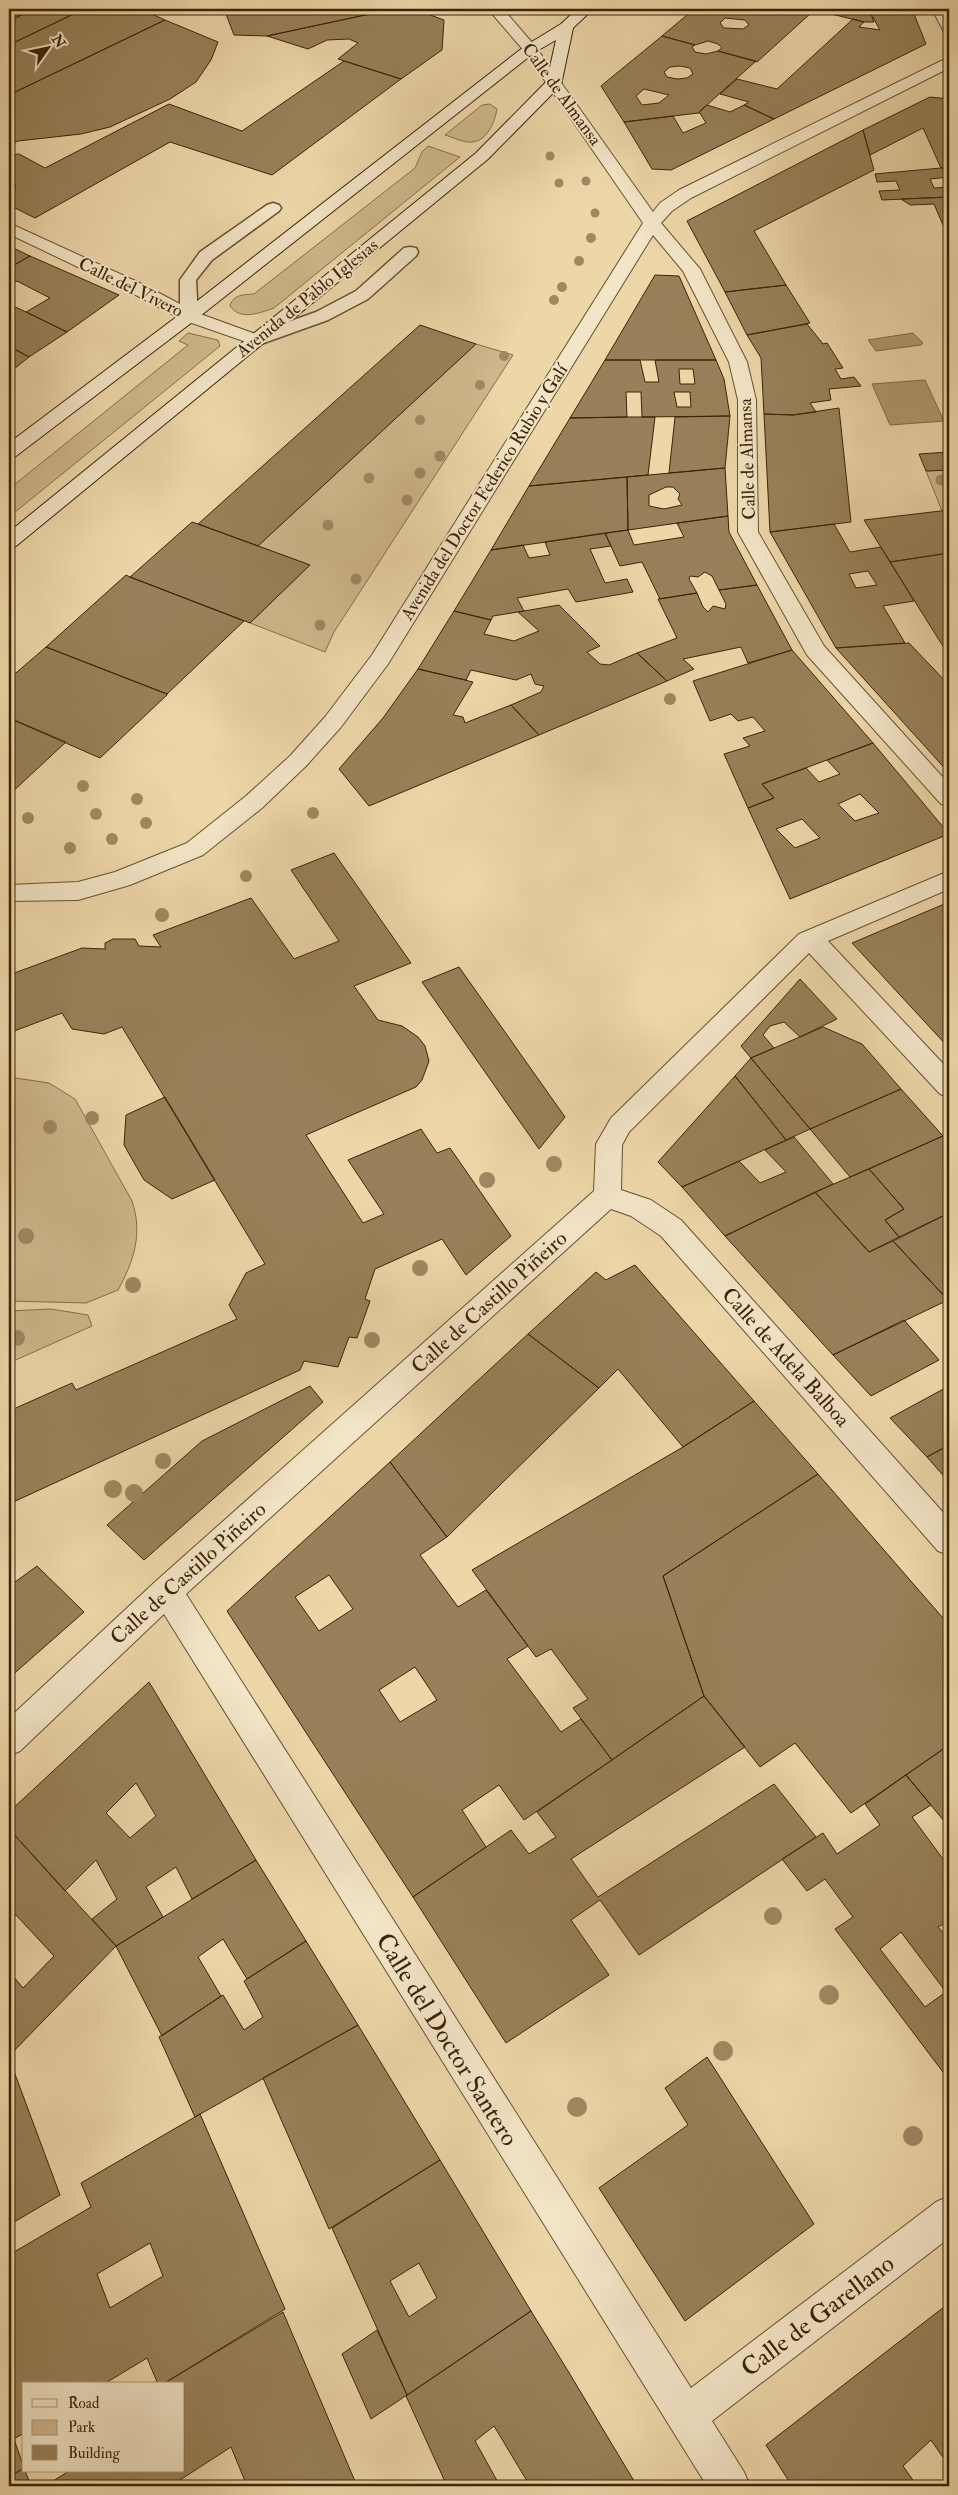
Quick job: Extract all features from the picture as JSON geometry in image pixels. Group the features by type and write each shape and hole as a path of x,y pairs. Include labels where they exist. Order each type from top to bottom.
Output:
{"street":[{"name":"Calle de Almansa","path":"495,9 530,49 555,82 652,223 691,269 738,362 747,400 748,532 815,650 949,798"},
{"path":"9,452 189,316 530,49 566,27 586,9"},
{"path":"940,9 949,28"},
{"path":"555,82 566,27"},
{"name":"Avenida del Doctor Federico Rubio y Galí","path":"9,893 78,891 122,879 195,849 254,802 298,761 333,722 380,659 652,223 666,207 685,194 949,62"},
{"name":"Avenida de Pablo Iglesias","path":"9,542 482,156 555,82"},
{"name":"Calle del Vivero","path":"9,228 136,288 189,316 255,340"},
{"path":"607,1196 610,1167 608,1144 620,1125 808,940 949,878"},
{"path":"808,940 825,952 949,1087"},
{"name":"Calle de Adela Balboa","path":"607,1196 641,1208 671,1228 949,1541"},
{"name":"Calle de Castillo Piñeiro","path":"9,1740 167,1591 607,1196"},
{"name":"Calle del Doctor Santero","path":"167,1591 730,2486"},
{"name":"Calle de Garellano","path":"686,2416 949,2215"}],"lane":[{"path":"189,316 188,280 206,256 274,208"},
{"path":"255,340 322,316 362,294 410,252"}],"green space":[{"path":"490,104 497,109 496,114 492,125 482,138 469,142 445,135 482,105"},
{"path":"428,146 460,157 274,308 256,314 245,315 234,311 230,306 236,297 254,294 415,168 422,152"},
{"path":"188,333 218,340 220,346 9,517 9,489 188,345 179,341"},
{"path":"476,344 513,355 334,632 325,652 250,623 310,565 258,546"},
{"path":"949,470 949,510 942,511 926,471"},
{"path":"9,1077 49,1083 75,1099 132,1201 137,1224 137,1236 132,1258 118,1290 86,1303 9,1301"},
{"path":"51,1309 88,1315 92,1326 9,1363 9,1311"}],"shaded area":[{"path":"913,333 923,343 921,345 876,351 868,340"},
{"path":"925,380 944,421 890,425 872,384"}],"building":[{"path":"9,9 34,9 9,21"},
{"path":"34,9 84,9 9,45 9,21"},
{"path":"84,9 141,9 165,20 9,95 9,45"},
{"path":"224,9 393,9 267,36 234,35"},
{"path":"393,9 414,9 444,20 442,50 401,79 338,59 358,43 349,39 327,40 308,49 267,36"},
{"path":"694,9 793,9 811,13 757,62 718,51 722,48 718,44 708,41 695,45 662,36","holes":["725,18 745,20 749,25 743,29 724,28 720,23"]},
{"path":"793,9 912,9 869,10 874,22 864,22 815,10 811,13"},
{"path":"912,9 926,44 774,119 744,105 749,102 720,94 737,79 777,89 853,19 864,22 859,27 880,30 869,10"},
{"path":"165,20 218,42 211,60 196,82 170,99 110,127 81,134 18,141 9,145 9,95"},
{"path":"662,36 695,45 692,47 695,52 706,54 718,51 756,61 698,113 624,122 601,86","holes":["670,67 690,68 693,74 687,78 677,79 667,77 664,72","644,89 669,95 659,103 642,105 636,96"]},
{"path":"344,61 401,79 272,175 170,142 35,218 9,205 9,200 14,196 15,185 9,182 9,155 19,154 45,168 169,104 242,131"},
{"path":"930,97 949,99 949,168 941,168 923,128 870,155 863,130"},
{"path":"707,105 730,112 744,105 774,119 671,170 652,169 624,122 673,116 683,133 706,123 700,113 698,113"},
{"path":"863,130 874,170 754,231 786,285 725,292 687,221"},
{"path":"949,168 949,177 930,179 934,188 949,187 949,197 882,200 879,191 900,190 896,181 877,182 875,174"},
{"path":"9,182 15,185 14,196 9,200"},
{"path":"949,197 949,239 934,204 910,205 901,199"},
{"path":"9,246 30,256 9,268"},
{"path":"30,256 119,295 67,332 26,312 50,298 17,281 9,286 9,268"},
{"path":"655,275 679,276 716,360 605,360"},
{"path":"786,285 810,323 747,335 725,292"},
{"path":"9,304 67,332 29,357 9,346"},
{"path":"807,324 823,344 827,343 843,368 835,369 841,379 854,377 861,386 829,389 831,400 810,403 816,412 793,415 764,414 761,358 747,335"},
{"path":"420,325 476,344 258,546 198,524"},
{"path":"9,346 29,357 9,373"},
{"path":"605,360 640,360 645,382 659,382 655,360 716,360 724,379 730,416 642,417 641,392 626,392 627,417 570,418","holes":["679,369 693,369 695,384 680,384","674,392 690,392 691,407 677,407"]},
{"path":"839,408 851,522 770,532 764,414 793,415"},
{"path":"730,416 725,468 669,473 675,417"},
{"path":"655,417 648,475 529,486 570,418"},
{"path":"949,452 949,470 926,471 919,454"},
{"path":"725,468 728,516 628,530 627,477","holes":["666,487 673,487 680,494 678,499 682,505 664,509 649,506 649,495"]},
{"path":"627,477 628,530 491,550 529,486"},
{"path":"949,510 949,553 890,562 864,520"},
{"path":"728,516 729,532 757,585 719,590 712,576 705,572 698,577 690,576 689,579 697,593 660,599 642,562 620,566 605,533 628,530 634,545 684,537 677,523"},
{"path":"192,522 310,565 250,623 130,577"},
{"path":"834,524 850,552 881,547 914,601 883,606 905,643 836,648 770,532","holes":["868,571 877,585 856,588 849,574"]},
{"path":"605,533 611,546 590,549 605,583 627,579 633,592 576,602 568,589 517,598 524,611 493,616 491,620 454,611 491,550 523,545 529,558 550,555 545,542"},
{"path":"949,553 949,651 946,651 890,562"},
{"path":"126,575 244,621 167,694 46,647"},
{"path":"757,585 792,650 748,663 741,647 683,659 694,669 667,681 637,653 677,638 658,599 697,593 703,607 708,612 713,606 725,609 726,604 719,590"},
{"path":"559,605 600,646 587,652 600,664 609,665 637,653 667,681 539,735 511,705 541,692 544,686 535,684 531,674 516,680 471,670 466,680 418,669 454,611 491,620 484,634 514,641 539,631 518,612"},
{"path":"909,643 949,685 949,773 836,648"},
{"path":"46,647 167,695 100,758 9,718 9,679"},
{"path":"792,650 873,743 762,784 774,798 748,808 724,754 750,746 743,738 765,731 753,717 738,721 731,714 710,721 693,681"},
{"path":"418,669 473,682 453,715 463,717 465,723 511,705 539,735 369,806 339,769 383,718"},
{"path":"9,718 66,742 9,795"},
{"path":"873,743 949,834 790,899 748,808 774,798 762,784 806,768 819,782 840,774 827,760","holes":["860,794 879,813 855,821 838,804","802,819 820,838 795,848 776,829"]},
{"path":"334,853 411,963 354,986 378,1020 402,1026 418,1037 425,1046 429,1061 422,1080 416,1087 306,1135 363,1223 384,1214 348,1160 421,1129 437,1153 450,1148 511,1236 466,1275 442,1239 375,1269 365,1299 370,1301 357,1338 349,1337 338,1367 304,1361 300,1370 9,1504 9,1411 72,1383 76,1390 237,1319 229,1305 246,1273 265,1264 122,1027 104,1034 72,1029 62,1013 9,1033 9,975 82,948 105,949 105,943 113,939 135,939 139,946 161,947 153,935 251,898 294,959 339,941 291,870"},
{"path":"949,902 949,957 945,959 949,963 949,1048 852,943"},
{"path":"459,967 565,1117 539,1149 422,982"},
{"path":"800,979 837,1019 800,1037 784,1022 770,1026 763,1035 774,1048 751,1058 741,1046"},
{"path":"823,1027 862,1044 901,1089 810,1129 751,1058"},
{"path":"751,1058 810,1129 786,1140 735,1076"},
{"path":"735,1076 786,1140 682,1187 658,1162"},
{"path":"901,1089 943,1136 850,1177 810,1129"},
{"path":"165,1097 215,1180 172,1199 144,1180 124,1145 126,1115"},
{"path":"943,1136 949,1143 949,1213 899,1237 885,1220 904,1209 869,1169"},
{"path":"794,1137 833,1184 725,1236 682,1187 739,1161 760,1183 786,1172 765,1150"},
{"path":"869,1169 904,1209 885,1220 899,1237 869,1252 815,1192"},
{"path":"815,1192 869,1252 893,1241 948,1300 833,1355 725,1236"},
{"path":"949,1213 949,1299 948,1300 893,1241"},
{"path":"635,1265 754,1401 683,1447 618,1369 599,1388 528,1334 596,1272 606,1280"},
{"path":"904,1320 939,1360 871,1396 833,1355"},
{"path":"528,1334 599,1388 447,1537 390,1462"},
{"path":"310,1386 323,1402 144,1560 107,1525 202,1441"},
{"path":"949,1386 949,1445 927,1457 890,1418"},
{"path":"754,1401 818,1474 663,1576 704,1696 612,1760 573,1708 588,1699 551,1649 536,1657 472,1570 683,1447"},
{"path":"949,1445 949,1482 927,1457"},
{"path":"390,1462 447,1537 420,1555 458,1607 486,1590 528,1646 507,1659 561,1732 581,1719 612,1760 524,1820 499,1785 462,1810 486,1847 413,1897 227,1611","holes":["329,1575 353,1609 319,1631 295,1597","415,1667 437,1700 400,1722 379,1690"]},
{"path":"818,1474 949,1625 949,1745 851,1813 795,1743 760,1767 704,1696 663,1576"},
{"path":"37,1566 84,1612 9,1678 9,1583 11,1585"},
{"path":"149,1682 256,1860 192,1899 176,1867 146,1887 163,1917 116,1946 92,1919 117,1899 96,1860 65,1891 9,1829 9,1812","holes":["136,1783 156,1816 130,1838 106,1813"]},
{"path":"704,1696 745,1747 571,1859 598,1897 774,1784 816,1837 639,1955 600,1900 571,1920 609,1975 506,2043 413,1897 511,1830 529,1854 556,1837 537,1812"},
{"path":"949,1745 949,1827 906,1775"},
{"path":"906,1775 931,1805 912,1817 943,1859 949,1855 949,1921 938,1927 949,1940 949,2080 835,1929 853,1917 825,1879 807,1891 782,1859 823,1833 837,1854 880,1825 865,1804","holes":["901,1932 946,1992 925,2007 880,1949"]},
{"path":"9,1829 116,1946 9,2056 9,1971 23,1988 54,1956 16,1915 9,1921"},
{"path":"256,1860 306,1941 247,1979 223,1939 198,1957 221,1996 162,2036 116,1946"},
{"path":"306,1941 358,2025 195,2117 159,2037 223,1995 244,2030 263,2017 244,1981"},
{"path":"358,2025 440,2160 329,2229 263,2078"},
{"path":"707,2057 814,2224 685,2321 599,2188 688,2125 665,2088"},
{"path":"9,2058 60,2195 9,2225"},
{"path":"200,2114 285,2309 166,2382 157,2382 147,2358 107,2382 22,2382 22,2434 14,2439 22,2462 22,2469 9,2477 9,2367 15,2363 9,2345 9,2255 91,2207 81,2183","holes":["150,2243 163,2276 110,2308 97,2274"]},
{"path":"440,2160 531,2311 407,2395 332,2228","holes":["419,2263 437,2298 409,2317 390,2281"]},
{"path":"944,2307 949,2316 949,2466 931,2440 903,2466 917,2486 792,2486 766,2445"},
{"path":"531,2311 637,2486 530,2486 494,2426 475,2441 500,2486 447,2486 406,2396"},
{"path":"283,2312 357,2486 247,2486 231,2447 180,2480 183,2486 45,2486 67,2472 185,2472 185,2382 166,2382"},
{"path":"377,2330 407,2395 371,2419 342,2354"},
{"path":"22,2469 22,2472 26,2472 31,2486 9,2486 9,2477"}]}
